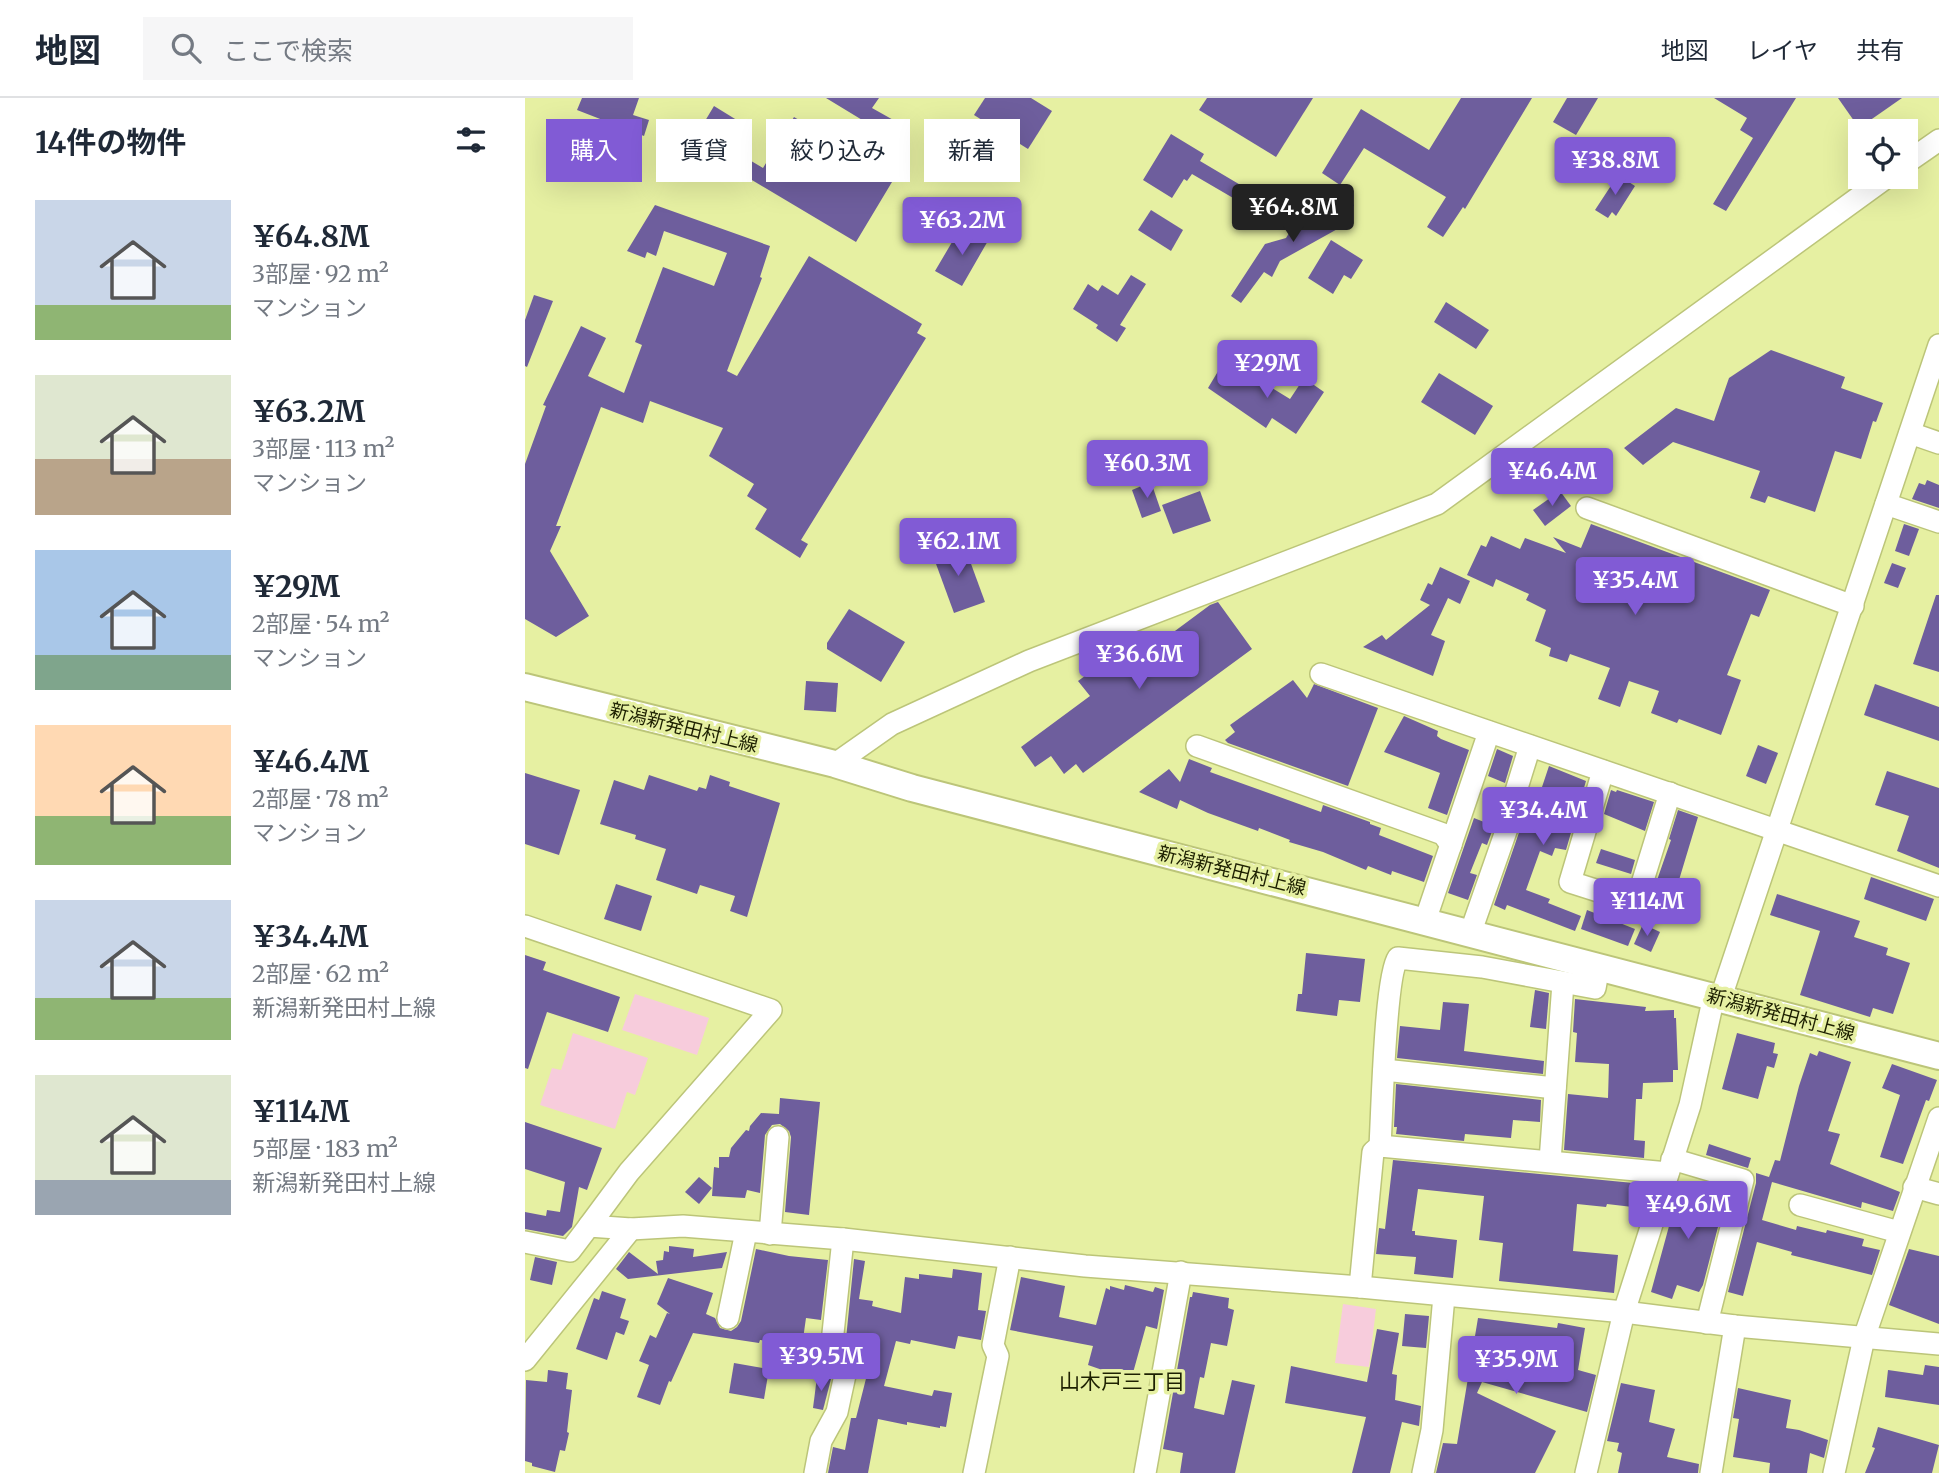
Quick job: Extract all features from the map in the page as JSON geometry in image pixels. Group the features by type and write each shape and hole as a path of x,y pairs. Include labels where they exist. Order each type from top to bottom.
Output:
{"main road":[{"name":"新潟新発田村上線","path":"525,687 835,764 912,788 1939,1056"}],"street":[{"path":"1918,155 1939,140"},
{"path":"835,764 892,724 1029,661 1437,504 1870,189"},
{"path":"1586,1473 1625,1312 1690,1105 1718,997 1778,831 1939,345"},
{"path":"1910,433 1939,443"},
{"path":"1886,504 1939,522"},
{"path":"1587,508 1853,606"},
{"path":"1321,674 1939,886"},
{"path":"1425,921 1489,732"},
{"path":"1197,746 1443,834 1451,845"},
{"path":"1470,934 1511,814 1529,746"},
{"path":"1603,771 1570,881 1636,903 1670,793"},
{"path":"525,926 771,1010 629,1172 571,1251 525,1242"},
{"path":"1360,1287 1373,1153 1380,1146 1390,989 1395,962 1398,958 1482,967 1595,988 1599,966"},
{"path":"1550,1161 1563,983"},
{"path":"1384,1070 1555,1088"},
{"path":"1834,1473 1864,1338 1939,1118"},
{"path":"770,1234 778,1138"},
{"path":"1380,1146 1550,1161 1670,1166 1743,1180 1706,1323"},
{"path":"1914,1187 1939,1194"},
{"path":"1800,1205 1899,1232"},
{"path":"589,1226 631,1229 683,1226 843,1239 1085,1266 1360,1287 1939,1344"},
{"path":"525,1360 631,1229"},
{"path":"728,1318 745,1232"},
{"path":"815,1473 821,1441 837,1412 845,1375 831,1352 843,1239"},
{"path":"974,1473 998,1356 993,1345 1010,1257"},
{"path":"1145,1473 1181,1272"},
{"path":"1423,1473 1431,1430 1444,1296"},
{"path":"1711,1473 1735,1326"}],"shaded area":[{"path":"635,994 709,1018 697,1055 622,1030"},
{"path":"573,1033 648,1058 635,1095 627,1092 615,1129 540,1105 552,1068 561,1070"},
{"path":"1343,1304 1376,1309 1369,1367 1335,1363"}],"building":[{"path":"582,98 639,98 633,115 649,120 644,136 642,119 600,119 577,110"},
{"path":"826,98 879,98 872,108 892,119 861,119"},
{"path":"985,98 1031,98 1052,111 1028,149 1020,144 1020,119 980,119 974,115"},
{"path":"1207,98 1313,98 1276,157 1199,110"},
{"path":"1461,98 1532,98 1465,209 1463,207 1443,237 1427,227 1446,197 1364,148 1340,185 1322,173 1361,109 1429,150"},
{"path":"1567,98 1598,98 1576,135 1553,122"},
{"path":"1714,98 1796,98 1726,211 1713,204 1753,138 1740,130 1747,118"},
{"path":"1838,98 1902,98 1872,119 1853,119"},
{"path":"714,106 735,119 706,119"},
{"path":"1171,134 1204,154 1200,161 1259,196 1252,209 1192,174 1187,181 1184,179 1172,198 1143,180"},
{"path":"752,161 763,168 766,163 766,182 892,182 856,242 752,180"},
{"path":"1618,175 1635,186 1616,216 1612,212 1608,218 1595,210"},
{"path":"1337,194 1354,205 1341,227 1280,261 1272,277 1264,272 1241,303 1231,296 1265,244 1286,238 1302,212 1320,223"},
{"path":"655,205 770,246 760,277 762,278 727,371 737,376 809,256 922,324 917,333 926,338 801,540 808,544 800,558 755,529 767,509 747,496 754,484 709,456 723,428 650,401 643,423 601,407 556,526 561,526 550,551 589,616 556,637 525,619 525,464 546,406 543,405 581,326 606,338 588,376 624,393 642,345 635,342 663,267 714,286 727,253 664,231 656,256 647,252 645,258 627,251"},
{"path":"1151,210 1183,230 1171,251 1138,230"},
{"path":"975,231 989,239 962,286 935,271 958,232 970,239"},
{"path":"1331,240 1363,260 1351,279 1344,275 1333,294 1308,278"},
{"path":"1131,275 1146,284 1120,325 1126,328 1117,342 1096,328 1098,325 1073,309 1088,284 1098,291 1102,285 1118,295"},
{"path":"534,295 553,301 527,367 525,320"},
{"path":"1446,302 1489,330 1476,349 1434,322"},
{"path":"1771,350 1845,377 1841,388 1883,403 1876,422 1873,421 1861,459 1835,451 1815,512 1768,496 1765,503 1750,498 1760,471 1673,442 1643,465 1624,448 1676,408 1714,421 1729,378"},
{"path":"1220,368 1245,384 1251,375 1290,399 1304,378 1324,392 1296,434 1272,418 1266,428 1208,388"},
{"path":"1439,373 1493,406 1475,435 1421,402"},
{"path":"1927,480 1939,485 1939,508 1912,499 1919,483 1925,485"},
{"path":"1151,482 1161,511 1142,518 1132,490"},
{"path":"1200,491 1211,521 1173,534 1162,505"},
{"path":"1560,491 1571,506 1545,526 1533,510"},
{"path":"1591,524 1770,590 1759,617 1751,614 1727,675 1741,680 1721,735 1679,719 1677,723 1651,713 1659,691 1629,681 1620,707 1598,699 1610,668 1570,654 1567,662 1549,656 1551,648 1535,641 1546,610 1526,600 1529,594 1496,579 1493,587 1467,575 1481,545 1486,547 1491,536 1520,549 1525,538 1566,553 1553,537 1581,548"},
{"path":"1904,524 1919,529 1909,556 1895,551"},
{"path":"963,542 985,602 954,613 932,553"},
{"path":"1892,563 1906,568 1898,588 1884,583"},
{"path":"1440,567 1470,581 1460,604 1448,598 1431,635 1445,641 1433,676 1363,647 1382,635 1386,640 1430,605 1420,600 1428,583 1432,585"},
{"path":"1936,595 1939,595 1939,672 1913,664"},
{"path":"1218,602 1252,649 1083,773 1076,764 1064,774 1051,756 1035,767 1021,747 1090,696 1078,681 1111,657 1121,671 1210,605"},
{"path":"849,609 905,642 881,682 827,649 827,643"},
{"path":"1293,680 1307,698 1314,684 1378,708 1348,786 1225,740 1235,732 1230,725"},
{"path":"806,681 838,683 836,712 804,710"},
{"path":"1875,684 1939,707 1939,741 1864,715"},
{"path":"1404,716 1438,731 1437,736 1441,739 1469,750 1447,815 1428,808 1440,773 1384,752"},
{"path":"1758,745 1778,753 1766,784 1746,776"},
{"path":"1497,749 1513,756 1505,783 1488,776"},
{"path":"1189,759 1212,768 1210,772 1321,812 1323,805 1370,822 1381,828 1379,835 1433,856 1424,882 1392,871 1391,875 1368,866 1366,870 1259,828 1258,831 1208,813 1180,800 1177,809 1139,792 1169,769 1180,782"},
{"path":"1549,766 1586,781 1566,850 1555,848 1552,856 1540,851 1526,890 1550,899 1548,903 1581,916 1575,931 1507,905 1505,910 1494,905 1526,805 1535,808"},
{"path":"1887,771 1939,788 1939,868 1897,851 1909,816 1875,805"},
{"path":"525,773 580,790 559,855 525,844"},
{"path":"649,775 697,791 699,787 706,789 710,775 730,782 729,786 780,803 747,917 730,911 735,896 700,885 697,894 656,880 666,849 635,839 636,835 600,824 614,780 644,790"},
{"path":"1611,790 1654,802 1645,831 1604,814"},
{"path":"1678,810 1698,817 1676,890 1656,883"},
{"path":"1474,818 1494,826 1487,845 1482,843 1470,873 1477,875 1468,900 1448,893"},
{"path":"1601,849 1635,860 1631,874 1596,863"},
{"path":"1871,877 1934,899 1926,921 1864,899"},
{"path":"616,884 652,896 641,931 604,919"},
{"path":"1777,894 1860,921 1854,937 1888,948 1886,955 1910,963 1893,1014 1873,1008 1870,1017 1800,995 1820,931 1770,915"},
{"path":"1587,910 1635,929 1628,946 1581,929"},
{"path":"1643,924 1660,932 1651,952 1634,944"},
{"path":"1306,953 1365,959 1360,1002 1339,1000 1337,1016 1296,1011 1298,994 1302,994"},
{"path":"525,955 546,962 543,970 620,997 608,1032 547,1012 528,1069 525,1068"},
{"path":"1535,990 1549,993 1546,1029 1530,1027"},
{"path":"1575,999 1646,1007 1645,1011 1674,1010 1678,1070 1673,1070 1673,1082 1643,1083 1642,1099 1636,1099 1634,1140 1645,1141 1644,1158 1564,1150 1568,1094 1608,1098 1609,1064 1575,1062"},
{"path":"1443,1002 1469,1004 1464,1051 1544,1061 1543,1074 1397,1058 1400,1026 1440,1030"},
{"path":"1737,1033 1775,1043 1773,1053 1778,1054 1774,1068 1767,1066 1758,1099 1722,1089"},
{"path":"1819,1051 1851,1062 1828,1131 1840,1134 1830,1164 1900,1192 1893,1211 1862,1202 1861,1208 1772,1182 1762,1220 1796,1230 1797,1226 1864,1239 1862,1246 1880,1250 1872,1275 1791,1255 1792,1252 1757,1242 1743,1296 1728,1292 1756,1183 1756,1173 1769,1177 1775,1160 1780,1161 1810,1053 1817,1056"},
{"path":"1892,1064 1937,1080 1929,1101 1926,1100 1903,1164 1880,1157 1900,1095 1882,1088"},
{"path":"1396,1084 1541,1100 1540,1122 1513,1120 1511,1138 1465,1134 1464,1141 1396,1134"},
{"path":"780,1098 820,1102 809,1215 785,1212 791,1137 789,1131 780,1124 772,1125 765,1135 760,1193 747,1190 745,1198 712,1196 714,1167 719,1168 719,1157 729,1157 731,1148 746,1130 749,1131 761,1113 779,1114"},
{"path":"525,1122 602,1148 587,1190 579,1187 572,1227 563,1236 525,1229 525,1212 546,1216 547,1210 560,1212 565,1182 525,1169"},
{"path":"1709,1144 1751,1158 1748,1168 1706,1155"},
{"path":"1393,1160 1644,1184 1641,1208 1577,1204 1573,1251 1618,1255 1614,1293 1499,1281 1503,1243 1479,1240 1484,1196 1418,1189 1412,1231 1415,1231 1415,1235 1457,1240 1453,1278 1414,1274 1416,1257 1376,1254 1379,1228 1385,1229"},
{"path":"699,1177 712,1188 699,1204 685,1192"},
{"path":"1686,1182 1703,1186 1701,1192 1725,1200 1703,1285 1699,1292 1677,1285 1672,1299 1651,1292 1680,1186 1685,1187"},
{"path":"669,1246 694,1249 693,1257 727,1252 722,1268 628,1279 616,1269 629,1252 658,1274 656,1261 663,1260 664,1251 669,1252"},
{"path":"756,1249 828,1260 821,1320 806,1318 802,1346 760,1340 759,1343 693,1333 660,1405 637,1397 649,1365 639,1361 650,1335 656,1338 667,1313 670,1314 657,1304 668,1278 713,1293 706,1314 715,1318 720,1328 731,1331 741,1321"},
{"path":"1909,1249 1939,1256 1939,1324 1889,1305"},
{"path":"535,1257 557,1262 552,1285 530,1280"},
{"path":"854,1259 865,1261 859,1299 873,1301 872,1306 901,1313 905,1277 919,1279 919,1274 952,1278 953,1269 982,1273 978,1310 986,1311 981,1340 958,1336 955,1349 911,1340 910,1344 896,1341 884,1386 932,1396 934,1390 952,1393 946,1427 907,1422 907,1425 878,1419 868,1473 828,1473 833,1447 845,1450 851,1418 856,1418 872,1355 846,1352 845,1349"},
{"path":"1021,1277 1065,1286 1059,1317 1096,1325 1106,1288 1110,1290 1110,1286 1124,1290 1125,1285 1153,1292 1155,1287 1164,1290 1157,1329 1146,1326 1131,1380 1088,1365 1093,1346 1010,1330"},
{"path":"602,1291 626,1299 620,1318 629,1321 624,1335 616,1332 607,1360 576,1349 594,1298 599,1300"},
{"path":"1193,1292 1229,1298 1228,1308 1234,1310 1227,1346 1211,1343 1194,1408 1224,1415 1232,1380 1255,1385 1235,1473 1180,1473 1183,1453 1163,1449"},
{"path":"1405,1314 1429,1316 1426,1348 1402,1346"},
{"path":"1478,1318 1557,1328 1558,1323 1585,1328 1578,1370 1596,1375 1587,1412 1482,1382 1477,1393 1556,1431 1535,1473 1436,1473 1443,1443 1457,1444"},
{"path":"1377,1329 1399,1333 1392,1374 1397,1375 1395,1400 1421,1406 1419,1426 1402,1422 1390,1473 1352,1473 1366,1417 1285,1403 1291,1366 1367,1382"},
{"path":"734,1363 769,1369 764,1399 729,1393"},
{"path":"1925,1365 1939,1367 1939,1405 1885,1397 1888,1370 1923,1375"},
{"path":"548,1370 568,1373 566,1389 572,1390 569,1433 565,1451 560,1450 555,1472 532,1466 532,1463 525,1461 526,1380 547,1382"},
{"path":"817,1377 831,1379 823,1410 813,1408"},
{"path":"1621,1383 1655,1390 1649,1422 1675,1429 1667,1457 1699,1464 1698,1473 1618,1473 1622,1453 1617,1451 1619,1443 1607,1441"},
{"path":"1738,1388 1791,1400 1786,1428 1828,1440 1824,1458 1810,1453 1807,1473 1769,1473 1770,1463 1733,1457 1739,1419 1733,1418"},
{"path":"1878,1427 1939,1445 1932,1473 1865,1473 1875,1448 1872,1447"}],"district":[{"name":"山木戸三丁目","path":"1122,1382"}]}
